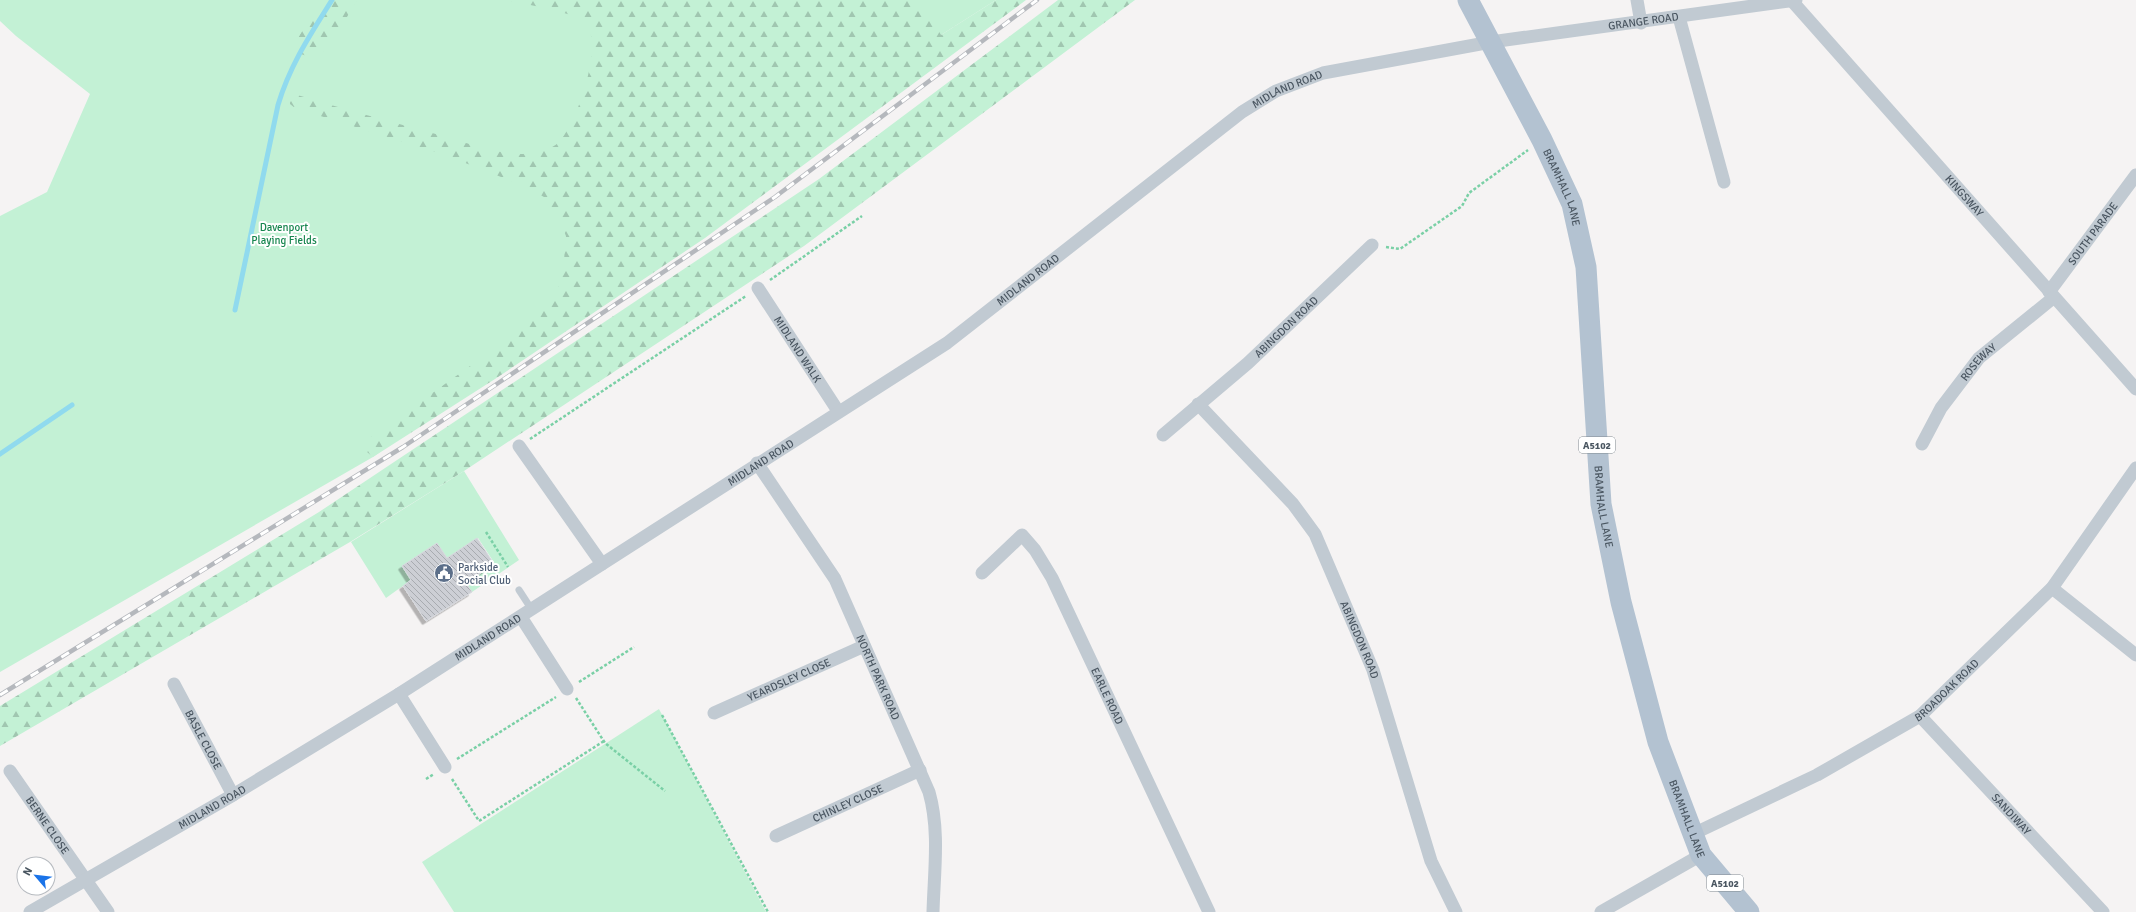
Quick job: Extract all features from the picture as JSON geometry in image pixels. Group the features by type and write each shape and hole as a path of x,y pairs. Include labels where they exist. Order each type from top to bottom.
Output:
{"main road":[{"name":"BRAMHALL LANE","path":"1468,0 1542,140 1572,204 1586,267 1601,504 1620,602 1658,742 1692,834 1701,855 1749,912"}],"street":[{"path":"1637,0 1641,23"},
{"name":"GRANGE ROAD","path":"1491,42 1679,18 1794,1"},
{"name":"KINGSWAY","path":"1794,1 2051,295 2136,389"},
{"path":"1679,18 1724,182"},
{"name":"MIDLAND ROAD","path":"30,912 233,795 399,694 532,610 838,411 947,343 1242,112 1276,91 1323,73 1491,42"},
{"name":"SOUTH PARADE","path":"2051,295 2136,175"},
{"name":"ABINGDON ROAD","path":"1163,435 1248,363 1372,245"},
{"name":"MIDLAND WALK","path":"758,288 838,411"},
{"name":"ROSEWAY","path":"1922,444 1941,408 1979,358 2051,295"},
{"name":"ABINGDON ROAD","path":"1198,404 1293,504 1315,534 1373,670 1431,862 1456,912"},
{"path":"519,446 602,564"},
{"name":"NORTH PARK ROAD","path":"757,463 836,579 864,646 920,770 933,806 935,826 933,912"},
{"name":"BROADOAK ROAD","path":"1692,834 1817,775 1920,716 2052,588 2136,468"},
{"name":"EARLE ROAD","path":"982,573 1022,535 1035,550 1052,578 1209,912"},
{"path":"2052,588 2136,655"},
{"path":"521,617 568,689"},
{"name":"YEARDSLEY CLOSE","path":"714,713 864,646"},
{"name":"BASLE CLOSE","path":"174,684 233,795"},
{"path":"399,694 445,767"},
{"name":"SANDIWAY","path":"1920,716 2103,912"},
{"name":"CHINLEY CLOSE","path":"776,836 920,770"},
{"name":"BERNE CLOSE","path":"10,771 84,880 108,912"},
{"path":"1601,912 1701,855"}],"lane":[{"path":"519,590 532,610"}],"path":[{"path":"1372,245 1400,249 1462,206 1469,193 1542,140"},
{"path":"519,446 758,288 862,216"},
{"path":"486,532 508,567"},
{"path":"604,741 479,821 445,767 634,647"},
{"path":"568,689 604,741 665,791"},
{"path":"662,715 768,912"}],"green space":[{"name":"Davenport Playing Fields","path":"0,0 996,0 941,35 373,457 0,672 0,216 47,192 90,94 16,36 0,21"},
{"path":"321,0 357,0 341,28 327,48 321,53 310,57 298,53 298,38"},
{"path":"505,0 921,0 941,35 996,0 1026,0 705,238 495,379 373,457 367,452 366,446 368,439 512,336 556,297 564,260 566,236 558,217 544,197 524,186 445,155 295,108 290,104 290,98 294,94 483,148 514,154 527,154 552,147 559,142 566,132 581,101 591,63 592,45 590,31 584,21 570,15"},
{"path":"1058,0 1135,0 804,246 464,471 350,542 0,746 0,706 319,512 819,179"},
{"path":"464,471 519,560 472,592 466,583 495,564 478,538 447,558 437,543 402,566 411,580 386,598 351,542"},
{"path":"659,709 766,912 454,912 422,862"}],"building":[{"name":"Parkside Social Club","path":"477,538 494,564 466,583 472,592 426,621 403,586 411,580 402,566 437,543 447,558"}],"waterway":[{"path":"235,310 278,105 288,77 295,63 308,38 332,0"},
{"path":"0,454 72,405"}],"railway":[{"path":"0,695 403,447 775,197 1037,0"}],"place":[{"name":"Parkside Social Club","path":"444,573"}]}
